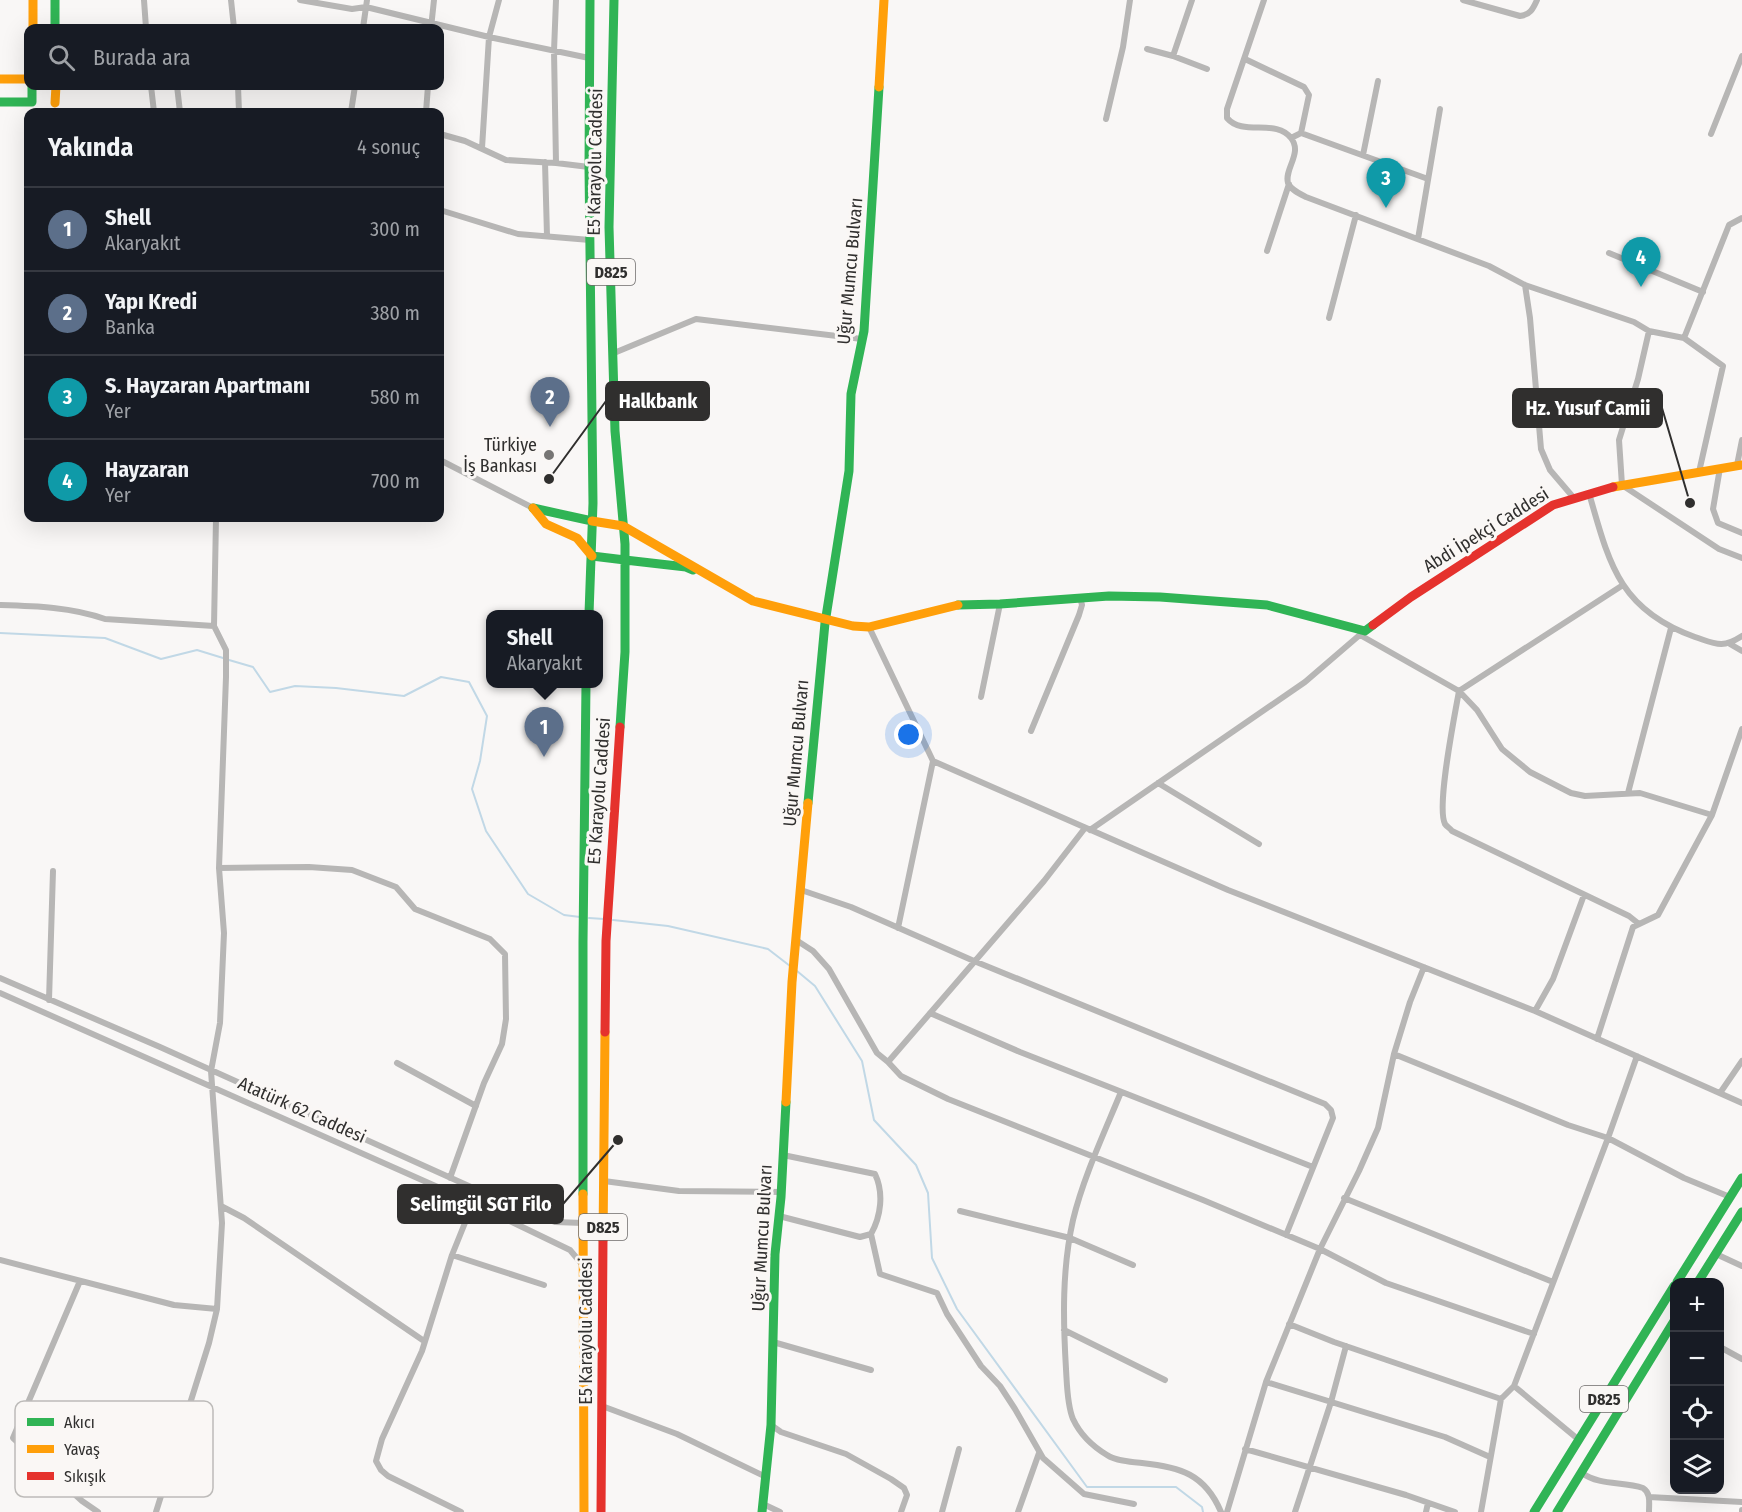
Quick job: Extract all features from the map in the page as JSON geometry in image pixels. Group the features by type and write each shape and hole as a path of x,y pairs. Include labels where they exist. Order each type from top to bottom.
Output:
{"main road":[{"path":"33,0 33,24"},
{"path":"55,0 55,24"},
{"name":"E5 Karayolu Caddesi","path":"589,610 592,556 590,0"},
{"name":"E5 Karayolu Caddesi","path":"601,1512 606,941 625,652 624,526 615,431 609,227 614,0"},
{"name":"Uğur Mumcu Bulvarı","path":"763,1508 771,1425 775,1254 781,1192 792,982 825,619 849,471 851,394 862,339 870,250 884,0"},
{"path":"0,79 24,79"},
{"path":"0,102 32,102 32,90"},
{"path":"55,104 56,90"},
{"name":"Abdi İpekçi Caddesi","path":"1362,633 1411,597 1553,505 1573,497 1622,485 1739,465"},
{"path":"532,507 563,516 624,526 753,601 853,626 868,627 955,605 1000,604 1080,597 1160,597 1267,605 1362,633"},
{"path":"532,507 546,524 577,538 592,556 686,567 715,578"},
{"name":"E5 Karayolu Caddesi","path":"584,1512 586,688"},
{"path":"1679,1278 1742,1178"},
{"path":"1701,1278 1742,1212"},
{"name":"D825","path":"1534,1512 1670,1292"},
{"name":"D825","path":"1557,1512 1670,1328"}],"street":[{"path":"144,0 146,24"},
{"path":"231,0 234,24"},
{"path":"300,0 352,9 366,4 425,24"},
{"path":"431,24 434,0"},
{"path":"482,148 489,37 499,0"},
{"path":"556,0 554,51 556,163"},
{"path":"1106,119 1123,47 1130,0"},
{"path":"1173,56 1192,0"},
{"path":"1263,0 1227,110 1227,118 1237,126 1278,129 1291,138 1296,151 1267,251"},
{"path":"1463,0 1520,16 1532,11 1537,0"},
{"path":"364,24 366,4"},
{"path":"444,28 589,58"},
{"path":"1147,49 1207,69"},
{"path":"1711,134 1742,56"},
{"path":"1245,59 1304,87 1308,95 1301,133"},
{"path":"1363,155 1377,81"},
{"path":"151,90 154,108"},
{"path":"177,90 180,108"},
{"path":"238,90 239,108"},
{"path":"352,108 354,90"},
{"path":"426,108 428,90"},
{"path":"1418,238 1440,110"},
{"path":"1291,138 1301,133 1428,179"},
{"path":"444,135 465,141 506,160 589,167"},
{"path":"545,162 547,236"},
{"path":"1288,184 1306,197 1489,266 1525,285 1634,322 1649,331 1684,338 1723,366 1699,472"},
{"path":"444,211 518,234 590,240"},
{"path":"1329,318 1356,215"},
{"path":"1684,338 1729,225 1742,218"},
{"path":"1609,253 1702,292"},
{"path":"1525,285 1541,449 1544,461 1573,497"},
{"path":"613,353 696,319 862,339"},
{"path":"1649,331 1638,379 1618,440 1622,485 1719,549 1742,558"},
{"path":"1739,465 1742,440"},
{"path":"444,462 532,507"},
{"path":"1720,468 1713,509 1718,523 1742,533"},
{"path":"1589,493 1606,552 1623,585 1643,607 1671,628 1718,645 1730,644 1742,636"},
{"path":"191,1401 217,1309 222,1223 211,1071 220,1023 224,933 219,868 226,650 214,626 216,522"},
{"path":"1623,585 1459,691 1443,786 1443,818 1452,831 1629,916 1639,924"},
{"path":"1031,731 1079,615 1082,605 1080,597"},
{"path":"981,697 1000,604"},
{"path":"0,605 32,606 88,613 105,619 214,626"},
{"path":"868,627 933,761 898,928"},
{"path":"1628,794 1671,628"},
{"path":"888,1062 1087,829 1305,682 1362,633 1459,691 1477,710 1502,749 1530,772 1571,793 1585,796 1640,793 1712,814"},
{"path":"1730,644 1742,651"},
{"path":"1597,1039 1633,927 1658,915 1712,814 1742,729"},
{"path":"933,761 1228,890 1535,1011 1742,1103"},
{"path":"1158,783 1259,844"},
{"path":"219,868 309,867 352,870 396,887 415,909 490,939 505,954 506,1020 502,1044 476,1106 450,1179"},
{"path":"50,1000 53,871"},
{"path":"801,890 851,907 974,961 1325,1104 1331,1110 1333,1118 1286,1235"},
{"path":"1535,1011 1553,980 1584,895"},
{"path":"796,940 813,951 829,969 877,1053 901,1076 948,1099 1095,1156 1320,1249 1386,1283 1534,1334"},
{"path":"1227,1512 1266,1382 1320,1249 1378,1128 1394,1053 1410,1002 1424,968"},
{"name":"Atatürk 62 Caddesi","path":"0,978 450,1179 555,1222 584,1222"},
{"name":"Atatürk 62 Caddesi","path":"0,993 472,1203 570,1250 584,1266"},
{"path":"930,1013 1121,1092 1313,1167"},
{"path":"1394,1053 1568,1125 1608,1138 1684,1178 1730,1197"},
{"path":"1481,1512 1500,1399 1514,1386 1637,1056"},
{"path":"1720,1093 1742,1061"},
{"path":"397,1064 446,1088 476,1106"},
{"path":"1121,1092 1095,1156 1074,1219 1064,1277 1064,1330 1072,1417 1083,1436 1108,1456 1129,1462 1178,1468 1195,1476 1215,1498 1221,1512"},
{"path":"783,1155 875,1174 879,1183 880,1200 877,1223 871,1234 880,1274 937,1293 947,1314 981,1366 1016,1409 1039,1453 1064,1477 1084,1494 1134,1504"},
{"path":"604,1181 679,1191 781,1192"},
{"path":"1344,1198 1553,1282"},
{"path":"461,1512 388,1476 376,1461 382,1439 422,1351 452,1255 472,1203"},
{"path":"221,1206 244,1218 424,1341"},
{"path":"960,1210 1070,1238 1133,1264"},
{"path":"779,1216 860,1237 871,1234"},
{"path":"1716,1254 1742,1266"},
{"path":"452,1255 544,1285"},
{"path":"0,1260 174,1305 217,1309"},
{"path":"29,1401 80,1281"},
{"path":"1289,1324 1500,1399"},
{"path":"1064,1330 1165,1380"},
{"path":"773,1342 871,1370"},
{"path":"1295,1512 1311,1468 1346,1346"},
{"path":"1724,1350 1742,1359"},
{"path":"1266,1382 1445,1437 1491,1457"},
{"path":"1514,1386 1579,1440"},
{"path":"602,1406 677,1434 766,1477"},
{"path":"771,1425 781,1432 846,1454 891,1479 904,1488 907,1495 901,1512"},
{"path":"942,1512 959,1449"},
{"path":"1245,1449 1455,1512"},
{"path":"1018,1512 1039,1453"},
{"path":"1581,1473 1601,1481 1647,1490 1649,1512"},
{"path":"78,1497 98,1512"},
{"path":"156,1512 161,1497"},
{"path":"1649,1497 1742,1502"},
{"path":"1426,1512 1428,1503"},
{"path":"763,1508 780,1512"}],"waterway":[{"path":"0,633 105,638 161,659 197,650 223,658"},
{"path":"229,660 253,667 270,692 295,686 404,696 441,677 469,682 487,716 480,761 472,789 486,831 528,894 564,915 580,917"},
{"path":"589,918 604,919"},
{"path":"613,920 668,926 768,949 790,966"},
{"path":"797,971 815,986 862,1061 874,1120 916,1165 928,1193 932,1258 957,1309 1087,1487 1176,1487 1202,1507 1203,1512"}],"traffic: fast":[{"path":"55,0 55,24"},
{"path":"589,610 593,503 589,167 590,0"},
{"path":"614,0 609,227 615,431 625,544 625,652 620,727"},
{"path":"808,803 825,623 849,471 851,394 864,331 879,87"},
{"path":"0,102 32,102 32,90"},
{"path":"533,508 592,521"},
{"path":"592,556 625,560"},
{"path":"625,560 686,567 693,570"},
{"path":"958,605 1109,596 1160,597 1267,605 1365,631 1373,625"},
{"path":"583,1194 586,688"},
{"path":"762,1512 771,1425 775,1254 781,1197 786,1102"},
{"path":"1680,1278 1742,1178"},
{"path":"1701,1278 1742,1212"},
{"path":"1534,1512 1670,1292"},
{"path":"1557,1512 1670,1328"}],"traffic: slow":[{"path":"33,0 33,24"},
{"path":"879,87 884,0"},
{"path":"0,79 24,79"},
{"path":"55,103 56,90"},
{"path":"1613,487 1742,465"},
{"path":"533,508 546,524 577,538 592,556"},
{"path":"592,521 623,526"},
{"path":"623,526 753,601 853,626 869,627 958,605"},
{"path":"786,1102 792,982 808,803"},
{"path":"603,1240 605,1032"},
{"path":"583,1194 584,1512"}],"traffic: jam":[{"path":"1373,625 1411,597 1553,505 1613,487"},
{"path":"605,1032 606,941 620,727"},
{"path":"601,1512 603,1240"}],"place":[{"name":"S. Hayzaran Apartmanı","path":"1386,208"},
{"name":"Hayzaran","path":"1641,287"},
{"name":"Yapı Kredi","path":"550,427"},
{"name":"Türkiye İş Bankası","path":"549,455"},
{"name":"Halkbank","path":"549,479"},
{"name":"Hz. Yusuf Camii","path":"1690,503"},
{"name":"Shell","path":"544,757"},
{"name":"Selimgül SGT Filo","path":"618,1140"}]}
